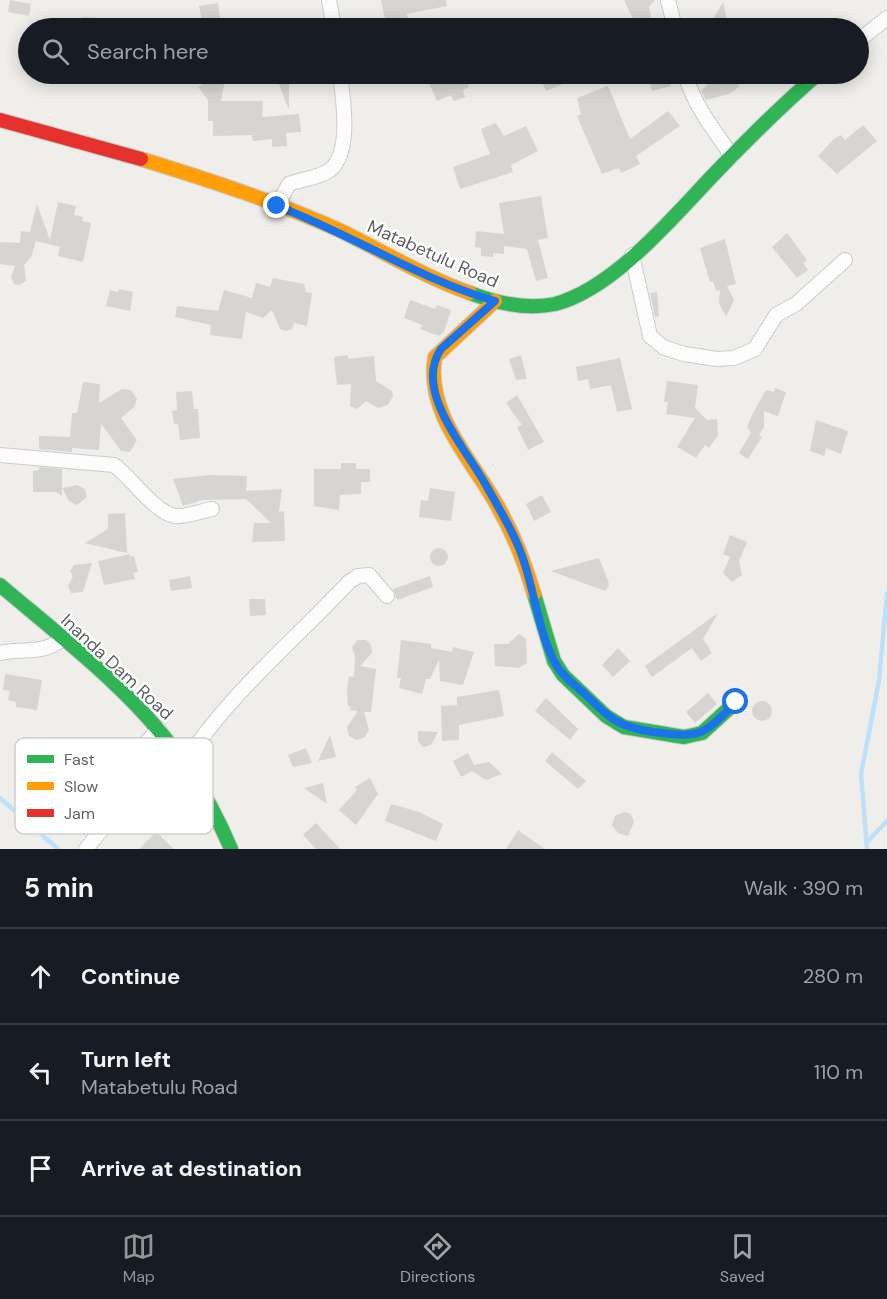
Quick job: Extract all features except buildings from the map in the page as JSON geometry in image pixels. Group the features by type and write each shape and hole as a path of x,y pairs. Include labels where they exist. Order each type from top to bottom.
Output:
{"street":[{"path":"329,0 332,18"},
{"path":"668,0 672,18"},
{"path":"869,32 887,18"},
{"path":"277,206 289,184 329,170 340,154 344,110 341,84"},
{"path":"688,84 701,113 732,156"},
{"name":"Matabetulu Road","path":"0,120 190,173 321,223 446,283 495,301 522,306 548,305 567,300 598,284 632,255 808,84"},
{"path":"632,255 650,336 663,347 684,354 717,359 734,358 755,349 776,315 796,304 845,260"},
{"path":"495,301 435,357 434,386 437,402 449,427 481,475 525,563 554,662 563,675 606,716 624,727 684,737 702,733 736,702"},
{"path":"0,454 114,465 167,512 176,516 212,509"},
{"path":"202,738 210,727 349,582 358,576 369,575 382,586 387,597"},
{"name":"Inanda Dam Road","path":"0,585 121,690 166,738"},
{"path":"0,653 13,650 38,652 63,639"},
{"path":"150,738 159,729"},
{"name":"Inanda Dam Road","path":"213,811 231,849"},
{"path":"86,849 98,834"}],"waterway":[{"path":"867,849 861,774 879,681 887,593"},
{"path":"0,798 15,811"},
{"path":"867,842 887,821"},
{"path":"41,834 58,849"}],"traffic: fast":[{"path":"470,293 511,305 544,306 578,295 600,282 644,247 755,132 807,84"},
{"path":"0,585 103,673 165,738"},
{"path":"534,594 554,661 563,675 606,716 624,727 684,737 702,733 736,702"},
{"path":"213,812 231,849"}],"traffic: slow":[{"path":"141,159 242,192 317,220 421,272 470,293"},
{"path":"495,301 435,357 434,378 437,397 444,417 503,516 518,548 534,594"}],"traffic: jam":[{"path":"0,120 141,159"}],"route":[{"path":"277,206 321,223 446,283 495,301 452,338 435,357 434,386 437,402 449,427 481,475 525,563 548,646 554,662 563,675 606,716 624,727 684,737 702,733 736,702"}]}
